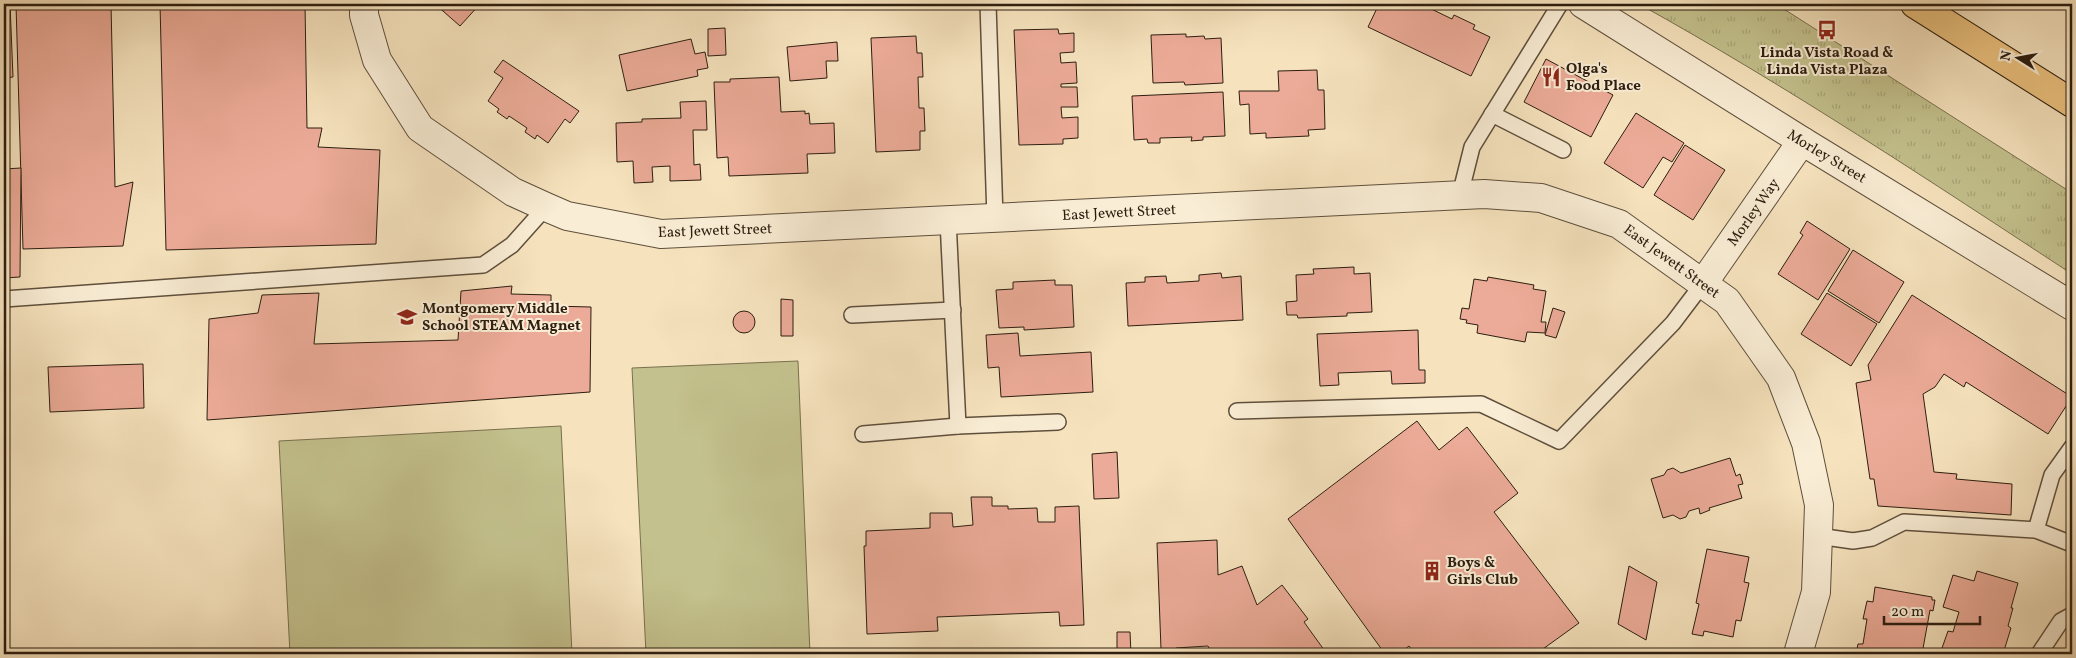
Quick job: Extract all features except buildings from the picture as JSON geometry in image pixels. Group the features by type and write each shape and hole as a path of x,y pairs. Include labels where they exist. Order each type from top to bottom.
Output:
{"main road":[{"path":"1915,4 2072,103"}],"street":[{"name":"East Jewett Street","path":"364,4 364,15 377,60 420,128 513,192 546,207 567,216 661,234 1460,194 1541,198 1619,224 1704,282 1727,301 1781,378 1806,443 1819,505 1816,592 1798,654"},
{"name":"Morley Street","path":"1583,4 2072,306"},
{"name":"Morley Way","path":"1704,282 1802,141"}],"lane":[{"path":"988,4 995,218"},
{"path":"1460,194 1472,147 1560,4"},
{"path":"1492,114 1564,150"},
{"path":"4,299 483,265 512,245 546,207"},
{"path":"948,220 958,426"},
{"path":"1237,411 1481,404 1559,441 1673,324 1704,282"},
{"path":"852,315 953,310"},
{"path":"863,434 958,426 1058,422"},
{"path":"2036,530 2052,475 2072,447"},
{"path":"1818,536 1853,542 1872,538 1904,522 2036,530 2072,544"},
{"path":"2039,654 2060,621 2072,615"}],"green space":[{"path":"1639,4 1776,4 2072,193 2072,274 1804,101"},
{"path":"798,361 810,654 646,654 632,368"},
{"path":"561,426 572,654 290,654 279,441"}],"place":[{"name":"Linda Vista Road & Linda Vista Plaza","path":"1827,30"},
{"name":"Olga's Food Place","path":"1551,77"},
{"name":"Montgomery Middle School STEAM Magnet","path":"407,317"},
{"name":"Boys & Girls Club","path":"1432,571"}]}
